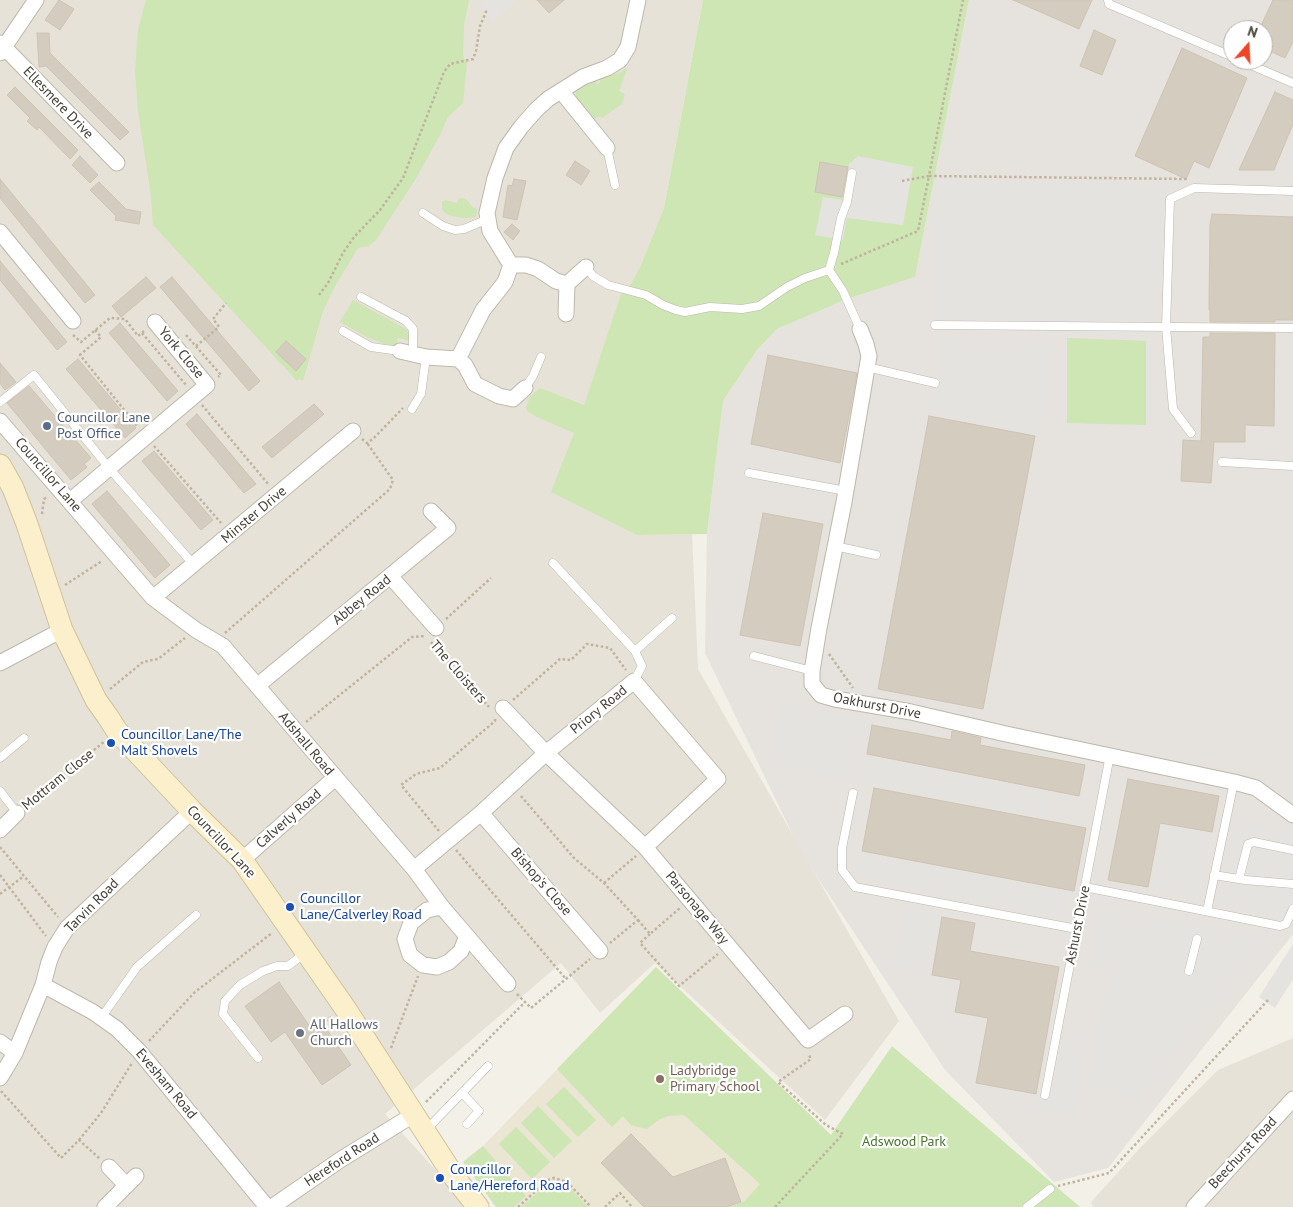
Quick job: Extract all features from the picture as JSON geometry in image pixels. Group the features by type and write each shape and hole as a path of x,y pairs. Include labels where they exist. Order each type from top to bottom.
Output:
{"street":[{"path":"1,48 36,0"},
{"path":"511,265 490,231 487,213 494,178 506,148 536,110 583,77 607,68 620,60 628,47 638,0"},
{"name":"Ellesmere Drive","path":"1,48 117,163"},
{"path":"561,91 607,148"},
{"path":"0,232 73,321"},
{"path":"511,265 526,265 538,269 556,281 567,284"},
{"path":"458,359 483,310 505,282 511,265"},
{"path":"566,314 567,284 586,267"},
{"name":"York Close","path":"70,501 207,385 155,322"},
{"path":"812,671 869,356 860,329"},
{"path":"413,354 458,359 465,365 475,384 499,396 513,399 525,388"},
{"name":"Councillor Lane","path":"0,421 154,598"},
{"name":"Minster Drive","path":"154,598 353,431"},
{"name":"Councillor Lane","path":"0,465 6,488 27,524 62,630 96,700 117,731 192,811 242,860 344,1008 455,1178 478,1207"},
{"name":"Abbey Road","path":"257,686 448,528 431,511"},
{"name":"The Cloisters","path":"391,577 431,632"},
{"name":"Adshall Road","path":"154,598 196,630 223,646 414,869 442,907 508,984"},
{"path":"0,663 62,630"},
{"name":"Oakhurst Drive","path":"812,671 812,684 821,694 1234,782 1256,788 1293,815"},
{"name":"Priory Road","path":"414,869 481,813 546,753 634,681 718,779 645,847"},
{"name":"The Cloisters","path":"499,712 546,753"},
{"name":"Parsonage Way","path":"546,753 645,847 808,1040 845,1014"},
{"name":"Calverly Road","path":"242,860 335,778"},
{"name":"Tarvin Road","path":"0,1078 15,1053 43,984 55,947 67,928 192,811"},
{"name":"Mottram Close","path":"0,830 17,813"},
{"name":"Bishop's Close","path":"481,813 600,951"},
{"path":"442,907 427,910 411,923 405,939 410,955 423,964 438,967 449,962 461,950 467,936"},
{"name":"Evesham Road","path":"43,984 117,1029 140,1051 267,1207"},
{"path":"0,1042 15,1053"},
{"name":"Beechurst Road","path":"1194,1207 1293,1100"},
{"name":"Hereford Road","path":"272,1207 340,1160 419,1123"},
{"path":"105,1207 131,1180 109,1167"}],"lane":[{"path":"1108,0 1109,4 1223,53"},
{"path":"1262,70 1293,83"},
{"path":"607,148 615,185"},
{"path":"829,270 841,218 847,202 852,172"},
{"path":"1191,433 1173,409 1166,327 1170,199 1194,188 1293,191"},
{"path":"423,213 443,226 455,230 464,229 488,219"},
{"path":"586,267 593,276 608,285 646,295 663,305 685,312 710,307 742,309 759,306 787,287 805,278 829,270"},
{"path":"829,270 843,290 860,329"},
{"path":"361,297 406,322 413,329 413,354 421,394 410,405"},
{"path":"935,325 1293,328"},
{"path":"343,332 371,347 413,354"},
{"path":"525,388 533,376 541,357"},
{"path":"867,368 935,383"},
{"path":"0,402 34,375 109,468 194,564"},
{"path":"1222,462 1293,466"},
{"path":"749,473 846,491"},
{"path":"835,546 876,555"},
{"path":"552,564 636,651 642,666 634,681"},
{"path":"636,651 672,618"},
{"path":"754,656 812,671"},
{"path":"0,758 24,738"},
{"name":"Ashurst Drive","path":"1045,1095 1110,755"},
{"path":"1207,911 1234,782"},
{"path":"0,791 17,813"},
{"path":"853,793 842,848 842,870 855,887 1077,929"},
{"path":"1239,879 1248,844 1254,842 1293,850"},
{"path":"1214,875 1293,884"},
{"path":"1085,887 1280,926 1286,924 1293,909"},
{"path":"101,1018 137,967 196,915"},
{"path":"1189,971 1197,939"},
{"path":"258,1058 223,1014 225,1001 240,985 263,971 277,966 288,966 306,952"},
{"path":"419,1123 462,1093 488,1066"},
{"path":"462,1093 479,1111 467,1124"},
{"path":"1027,1207 1050,1189"}],"path":[{"path":"829,270 918,231 963,0"},
{"path":"319,296 354,237 380,210 403,178 444,72 450,64 473,58 480,26 486,12 485,9"},
{"path":"902,181 929,176 1194,180"},
{"path":"184,356 219,327 212,319 226,303"},
{"path":"73,321 73,334 81,342 110,318 125,319 138,336 155,322"},
{"path":"95,330 101,336 80,355 146,437 231,534"},
{"path":"142,333 278,495"},
{"path":"367,443 410,405"},
{"path":"215,642 390,489 393,480 367,443 353,431"},
{"path":"41,516 44,499 59,488"},
{"path":"49,595 114,553"},
{"path":"295,731 412,637 431,632 491,578"},
{"path":"96,700 143,662 158,659 196,630"},
{"name":"The Cloisters","path":"431,632 499,712"},
{"path":"818,637 864,704"},
{"path":"566,979 401,785 416,774 440,768 495,721 499,712 560,659 571,660 587,644 610,648 634,681"},
{"name":"Mottram Close","path":"17,813 117,731"},
{"path":"511,785 574,858 604,883 650,934"},
{"path":"0,847 67,928"},
{"path":"604,883 645,847"},
{"path":"0,875 55,947"},
{"path":"0,894 24,876"},
{"path":"690,900 640,943 679,986 728,945"},
{"path":"508,984 531,1008 638,920"},
{"path":"0,1090 61,1158 80,1140 101,1113 140,1051 195,992 286,923"},
{"path":"384,1068 423,964"},
{"path":"1050,1189 1109,1173 1269,998"},
{"path":"419,1123 525,1002"},
{"path":"312,1030 344,1008"},
{"path":"775,1207 843,1134 826,1125 778,1082 811,1059 809,1055"},
{"path":"80,1140 109,1167"},
{"path":"518,1207 548,1180 554,1178 566,1182 591,1207"},
{"path":"605,1207 620,1193 632,1207"}],"shaded area":[{"path":"0,0 703,0 664,208 640,267 631,284 621,293 584,406 637,535 692,534 698,669 899,1021 825,1120 655,963 600,1013 561,963 385,1114 469,1207 0,1207"},
{"path":"486,0 516,0 493,22 479,6"},
{"path":"969,0 1293,0 1293,934 1108,1168 1054,1182 945,1070 802,854 705,653 707,534 723,401 757,350 777,329 847,299 915,277"},
{"path":"858,156 913,167 903,225 847,218 843,240 815,235 823,197 843,200 849,164"},
{"path":"936,181 1161,186 1159,332 933,327"},
{"path":"943,336 1057,343 1039,436 930,410"},
{"path":"781,701 867,720 861,756 1054,792 1050,817 768,764"},
{"path":"1237,819 1293,834 1293,896 1281,920 1214,903"},
{"path":"1161,825 1209,834 1201,899 1151,886"},
{"path":"861,854 1073,892 1059,916 857,876"},
{"path":"903,906 941,913 929,975 892,964"},
{"path":"1100,909 1266,937 1138,1099 1087,1084 1109,968 1091,964"},
{"path":"1293,944 1293,979 1275,1008 1259,997"},
{"name":"Ladybridge Primary School","path":"656,967 831,1135 762,1207 496,1207 463,1162 483,1146"},
{"path":"1051,1030 1088,1040 1074,1113 1034,1107"},
{"path":"1293,1038 1293,1207 1093,1207 1091,1202 1140,1148 1218,1070"}],"green space":[{"path":"146,0 469,0 464,25 463,57 467,62 463,103 448,117 415,180 376,240 369,246 358,248 334,288 323,311 303,381 300,379 297,381 153,226 151,196 138,111 135,72 138,29"},
{"path":"703,0 969,0 915,277 847,299 777,329 757,350 723,401 707,534 637,535 551,492 574,433 539,418 528,412 526,407 530,397 540,388 584,405 621,293 631,284 640,267 664,208"},
{"path":"626,68 627,70 619,91 625,94 622,104 602,118 600,116 594,119 590,117 579,104 576,92 595,80 597,84 600,83 600,79 621,72"},
{"path":"463,198 472,207 477,209 476,217 451,216 442,209 442,202 445,200 457,203 458,199"},
{"path":"353,300 406,329 410,336 410,341 398,338 396,346 384,344 340,322"},
{"path":"1067,338 1146,341 1146,425 1067,423"},
{"name":"Adswood Park","path":"656,967 831,1135 892,1046 1080,1207 731,1207 745,1201 760,1184 684,1115 660,1119 647,1129 631,1125 623,1116 612,1127 557,1069"},
{"path":"564,1087 596,1120 578,1137 546,1104"},
{"path":"538,1106 572,1141 554,1158 521,1123"},
{"path":"516,1127 550,1162 532,1179 499,1144"},
{"path":"483,1146 526,1196 514,1207 496,1207 463,1162"},
{"path":"557,1181 565,1183 588,1207 521,1207 549,1183"}],"building":[{"path":"59,0 74,9 60,30 45,20"},
{"path":"537,0 564,0 549,13"},
{"path":"1013,0 1092,0 1079,29"},
{"path":"1273,0 1293,0 1293,42 1285,58 1273,53 1273,20 1264,20"},
{"path":"1094,30 1116,40 1102,75 1080,66"},
{"path":"37,33 49,33 50,53 129,132 120,140 46,66 39,67"},
{"path":"1182,48 1223,67 1223,70 1230,70 1247,78 1209,168 1194,161 1186,179 1135,156"},
{"path":"15,87 78,150 70,159 39,127 37,130 27,121 30,118 7,95"},
{"path":"1275,92 1293,100 1293,124 1274,170 1239,170"},
{"path":"80,156 98,175 90,183 72,165"},
{"path":"575,161 590,171 581,185 566,175"},
{"path":"820,162 848,167 842,197 815,192"},
{"path":"0,179 95,295 85,303 0,198"},
{"path":"514,179 526,181 517,220 503,217 508,185 512,186"},
{"path":"99,182 126,209 141,212 139,224 115,220 116,216 90,190"},
{"path":"1212,214 1293,217 1293,320 1275,320 1275,322 1210,322 1210,225"},
{"path":"512,224 520,231 513,240 504,232"},
{"path":"0,261 67,342 57,350 0,280"},
{"path":"146,277 156,288 121,317 112,306"},
{"path":"172,277 260,381 249,391 160,287"},
{"path":"120,323 178,391 167,401 109,333"},
{"path":"1210,333 1275,333 1274,426 1245,425 1245,442 1214,442 1211,483 1181,481 1183,440 1201,441 1203,337 1210,337"},
{"path":"286,341 306,359 296,371 276,352"},
{"path":"768,355 857,373 840,463 751,444"},
{"path":"78,359 136,428 125,438 66,369"},
{"path":"0,363 16,382 5,390 0,383"},
{"path":"29,386 91,458 84,464 87,467 71,480 7,403"},
{"path":"314,404 324,414 272,458 262,447"},
{"path":"197,414 256,484 244,493 186,424"},
{"path":"929,416 1035,436 983,709 878,689"},
{"path":"154,451 213,520 201,530 142,461"},
{"path":"107,491 170,565 155,578 92,504"},
{"path":"763,513 823,524 800,646 740,635"},
{"path":"872,725 951,740 952,731 981,738 980,745 1085,765 1079,796 867,754"},
{"path":"1128,779 1219,796 1212,832 1160,823 1148,887 1108,880"},
{"path":"874,788 1086,828 1074,891 862,851"},
{"path":"942,917 975,923 970,951 1059,967 1036,1094 976,1083 988,1018 955,1012 961,980 932,975"},
{"name":"All Hallows Church","path":"279,982 315,1034 325,1027 351,1065 322,1085 285,1032 271,1042 245,1006"},
{"path":"631,1134 673,1177 725,1158 741,1202 727,1207 644,1207 601,1163"}],"place":[{"name":"Councillor Lane Post Office","path":"47,426"},
{"name":"Councillor Lane/The Malt Shovels","path":"111,743"},
{"name":"Councillor Lane/Calverley Road","path":"290,907"},
{"name":"All Hallows Church","path":"300,1033"},
{"name":"Ladybridge Primary School","path":"660,1079"},
{"name":"Councillor Lane/Hereford Road","path":"440,1178"}]}
